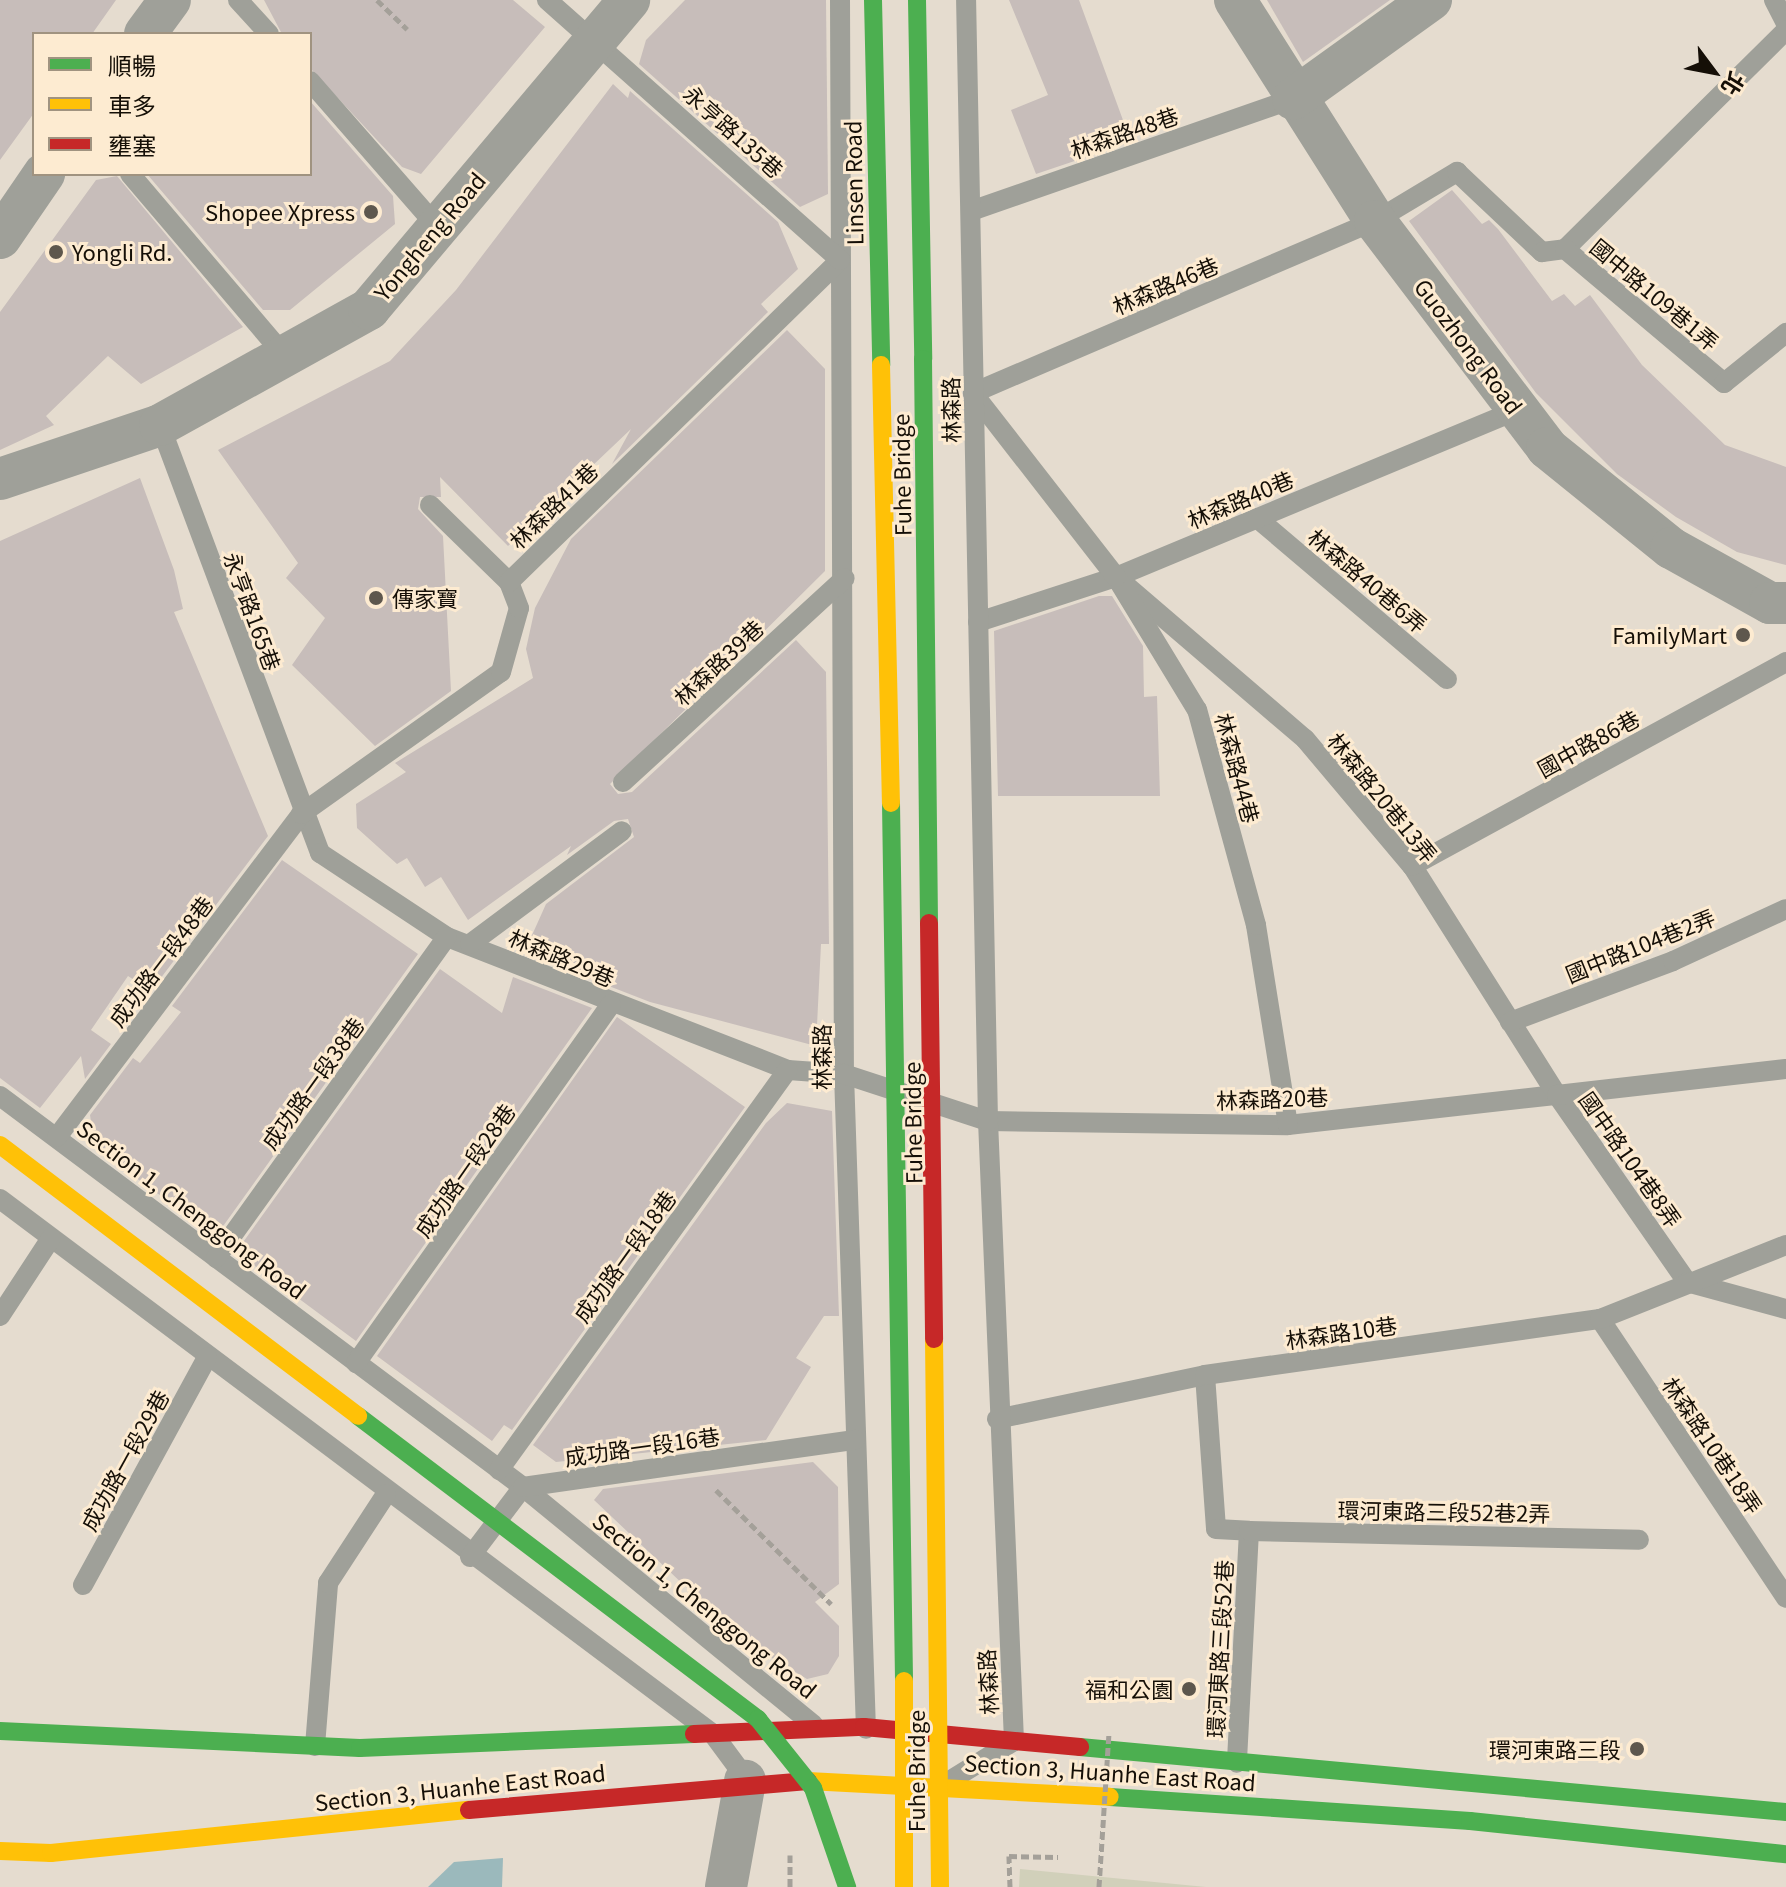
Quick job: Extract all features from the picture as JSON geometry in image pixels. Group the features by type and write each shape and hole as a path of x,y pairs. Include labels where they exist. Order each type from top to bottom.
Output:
{"street":[{"path":"146,32 170,0"},
{"name":"Yongheng Road","path":"0,479 160,425 369,309 629,0"},
{"name":"Linsen Road","path":"873,0 881,365"},
{"name":"Fuhe Bridge","path":"917,0 940,1887"},
{"name":"Guozhong Road","path":"1235,0 1293,99 1375,221 1547,448 1671,548 1770,603 1786,603"},
{"path":"1293,99 1431,0"},
{"path":"0,238 43,176"},
{"name":"Fuhe Bridge","path":"881,365 904,1328 904,1887"},
{"path":"0,1145 758,1719 813,1788 847,1887"},
{"name":"Section 3, Huanhe East Road","path":"0,1731 315,1746 864,1727 1786,1812"},
{"path":"726,1887 745,1781"},
{"name":"Section 3, Huanhe East Road","path":"0,1851 96,1849 745,1781 943,1785 1470,1821 1786,1854"},
{"path":"1692,1845 1786,1868"}],"lane":[{"path":"238,0 267,32"},
{"name":"永亨路135巷","path":"547,0 596,38 840,260"},
{"name":"林森路","path":"840,0 845,578 844,1074 864,1727"},
{"name":"林森路","path":"943,1785 1014,1741 997,1419 988,1121 966,0"},
{"path":"1565,249 1786,27 1774,0"},
{"path":"312,83 439,229"},
{"name":"林森路48巷","path":"971,211 1293,99"},
{"name":"國中路109巷1弄","path":"1375,221 1457,172 1542,252 1565,249 1724,383 1786,333"},
{"path":"132,176 285,356"},
{"name":"林森路46巷","path":"973,393 1375,221"},
{"name":"林森路41巷","path":"301,814 501,672 519,608 509,582 840,260"},
{"name":"林森路44巷","path":"973,393 1116,577 1197,710 1256,925 1288,1125"},
{"name":"林森路40巷","path":"978,622 1116,577 1517,410"},
{"name":"永亨路165巷","path":"160,425 301,814"},
{"path":"430,505 509,582"},
{"name":"林森路40巷6弄","path":"1257,518 1447,679"},
{"name":"林森路20巷13弄","path":"1116,577 1305,739 1412,866 1557,1095"},
{"name":"林森路39巷","path":"623,782 845,578"},
{"name":"國中路86巷","path":"1412,866 1786,662"},
{"name":"林森路29巷","path":"301,814 320,853 447,937 611,1004 788,1070 844,1074"},
{"name":"成功路一段48巷","path":"57,1137 301,814"},
{"path":"470,944 622,831"},
{"name":"國中路104巷2弄","path":"1510,1022 1673,961 1786,909"},
{"name":"成功路一段38巷","path":"216,1258 447,937"},
{"name":"成功路一段28巷","path":"356,1363 611,1004"},
{"name":"國中路104巷8弄","path":"1687,1282 1557,1095 1786,1069"},
{"name":"成功路一段18巷","path":"499,1470 788,1070"},
{"name":"林森路20巷","path":"844,1074 988,1121 1288,1125 1557,1095"},
{"name":"Section 1, Chenggong Road","path":"0,1096 523,1487 819,1729 745,1781"},
{"path":"0,1199 386,1494 713,1734 745,1781"},
{"path":"0,1316 51,1238"},
{"name":"林森路10巷","path":"997,1419 1205,1375 1600,1319 1786,1245"},
{"path":"1687,1282 1786,1309"},
{"name":"林森路10巷18弄","path":"1600,1319 1786,1598"},
{"name":"成功路一段29巷","path":"83,1585 207,1358"},
{"name":"環河東路三段52巷","path":"1205,1375 1216,1529 1249,1531 1237,1763"},
{"name":"成功路一段16巷","path":"523,1487 855,1440"},
{"path":"470,1557 523,1487"},
{"path":"315,1746 328,1583 386,1494"},
{"name":"環河東路三段52巷2弄","path":"1249,1531 1639,1540"},
{"path":"864,1727 943,1785"}],"path":[{"path":"377,0 407,29"},
{"path":"690,1464 861,1634"},
{"path":"1099,1887 1109,1733"},
{"path":"790,1850 790,1887"},
{"path":"1010,1887 1009,1856 1058,1857"}],"green space":[{"path":"1020,1869 1206,1887 1019,1887"}],"water":[{"path":"503,1858 502,1887 428,1887 454,1862"}],"building":[{"path":"0,0 116,0 93,32 32,32 32,116 0,160"},
{"path":"264,0 513,0 545,27 421,174 402,167 312,70 312,32 281,32"},
{"path":"685,0 826,0 828,194 800,207 639,64 646,40"},
{"path":"1009,0 1079,0 1131,142 1036,174 1011,110 1048,95"},
{"path":"1267,0 1390,0 1303,62"},
{"path":"613,84 628,98 630,91 778,222 798,269 761,304 768,312 612,464 631,429 508,546 440,477 441,497 420,497 418,509 443,536 451,691 375,746 292,665 325,618 286,578 298,563 218,450 390,361 456,290"},
{"path":"312,103 393,196 395,224 290,310 263,310 149,176 312,176"},
{"path":"117,176 243,327 141,384 108,356 46,416 54,425 0,450 0,312 96,180"},
{"path":"1452,190 1482,224 1489,220 1498,229 1552,301 1564,294 1575,306 1590,295 1642,365 1725,445 1786,467 1786,565 1737,552 1676,517 1617,474 1536,393 1409,221"},
{"path":"787,330 825,369 825,571 610,784 618,794 632,792 796,640 826,672 829,944 821,944 816,1046 650,1002 524,953 546,904 634,837 628,819 614,821 567,855 571,846 468,920 441,877 425,887 407,858 397,864 357,828 356,804 406,772 395,763 533,678 526,649 535,608 571,539"},
{"path":"140,478 174,570 183,609 174,612 268,836 151,991 128,976 91,1030 111,1044 85,1079 81,1056 40,1108 0,1078 0,541"},
{"path":"1099,596 1112,596 1143,646 1144,697 1157,696 1160,796 998,796 994,631"},
{"path":"282,860 418,954 216,1236 95,1148 90,1115 133,1058 140,1063 181,1012 172,1006"},
{"path":"440,969 502,1013 513,977 592,1008 356,1341 236,1252"},
{"path":"617,1017 745,1107 512,1430 504,1425 492,1441 377,1356"},
{"path":"787,1103 832,1111 839,1316 824,1316 796,1358 811,1367 766,1440 556,1462 533,1445 766,1123"},
{"path":"813,1462 838,1487 839,1584 815,1602 839,1626 839,1656 828,1674 807,1679 742,1640 594,1500 603,1489"}],"traffic: fast":[{"path":"873,0 881,365"},
{"path":"917,0 923,359"},
{"path":"923,359 929,923"},
{"path":"891,803 904,1681"},
{"path":"358,1416 758,1719 813,1788 847,1887"},
{"path":"0,1731 360,1748 694,1734"},
{"path":"1080,1747 1786,1812"},
{"path":"1110,1797 1470,1821 1786,1854"}],"traffic: slow":[{"path":"881,365 891,803"},
{"path":"0,1145 358,1416"},
{"path":"934,1339 940,1887"},
{"path":"904,1681 904,1887"},
{"path":"808,1781 1110,1797"},
{"path":"0,1851 51,1853 469,1810"}],"traffic: jam":[{"path":"929,923 934,1339"},
{"path":"694,1734 864,1727 1080,1747"},
{"path":"469,1810 808,1781"}],"place":[{"name":"Shopee Xpress","path":"371,212"},
{"name":"Yongli Rd.","path":"56,252"},
{"name":"傳家寶","path":"376,598"},
{"name":"FamilyMart","path":"1743,635"},
{"name":"福和公園","path":"1189,1689"},
{"name":"環河東路三段","path":"1637,1749"}]}
